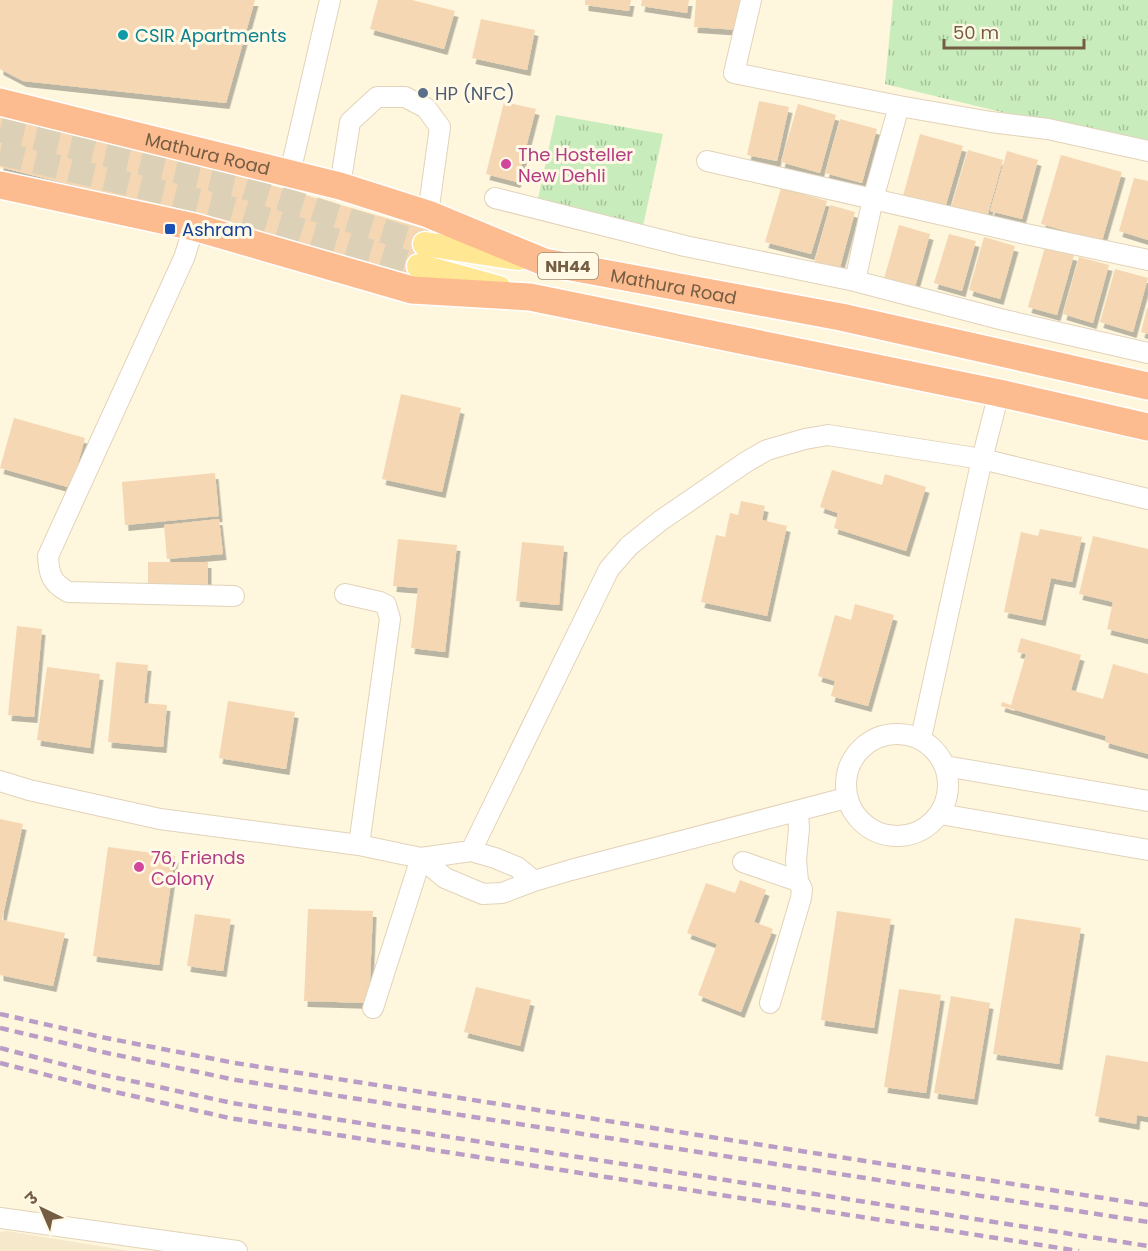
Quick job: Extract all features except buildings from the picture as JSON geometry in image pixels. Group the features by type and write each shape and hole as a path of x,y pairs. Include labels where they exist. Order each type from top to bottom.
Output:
{"highway":[{"name":"Mathura Road","path":"0,102 340,186 428,214 544,262 841,317 1148,386"},
{"name":"NH44","path":"0,185 194,227 412,290 530,297 999,393 1148,428"}],"main road":[{"path":"0,199 56,198"},
{"path":"530,297 422,255 544,262"}],"street":[{"path":"291,173 330,0"},
{"path":"751,0 734,73 899,106 1048,129 1148,151"},
{"path":"340,186 350,122 377,97 405,97 426,108 440,127 436,170 428,214"},
{"path":"855,281 873,199 899,106"},
{"path":"707,160 1148,260"},
{"path":"495,198 685,246 855,281 1000,319 1148,353"},
{"path":"194,227 184,258 48,556 49,572 56,585 68,592 234,596"},
{"path":"921,738 982,459 999,393"},
{"path":"471,851 609,569 629,546 660,521 767,450 828,435 982,459 1148,499"},
{"path":"345,594 386,605 390,620 359,845"},
{"path":"913,735 921,738 934,749 945,766 949,786 947,800 940,814 918,833 888,836 872,831 854,814 846,798 850,764 856,754 880,737 913,735"},
{"path":"945,766 1148,801"},
{"path":"0,781 28,790 160,819 359,845 421,858 471,851 517,867 534,881"},
{"path":"421,858 445,878 483,894 502,893 571,870 846,798"},
{"path":"770,1003 801,898 802,889 798,881 796,860 798,811"},
{"path":"940,814 1148,850"},
{"path":"373,1008 421,858"},
{"path":"743,862 798,881"},
{"path":"0,1218 237,1251"}],"shaded area":[{"path":"7,1231 130,1251 0,1251 0,1232"}],"green space":[{"path":"893,0 1148,0 1148,142 1047,123 885,84"},
{"path":"556,115 663,134 641,235 536,208"}],"tunnel":[{"path":"0,130 244,187 425,244"},
{"path":"0,153 233,209 419,266"}],"railway":[{"path":"0,1014 106,1038 235,1063 1148,1205"},
{"path":"0,1028 236,1080 1148,1222"},
{"path":"0,1048 104,1075 232,1103 1148,1246"},
{"path":"0,1063 229,1118 1079,1251"}],"place":[{"name":"CSIR Apartments","path":"123,35"},
{"name":"HP (NFC)","path":"423,93"},
{"name":"The Hosteller New Dehli","path":"506,164"},
{"name":"Ashram","path":"170,229"},
{"name":"76, Friends Colony","path":"139,867"}]}
